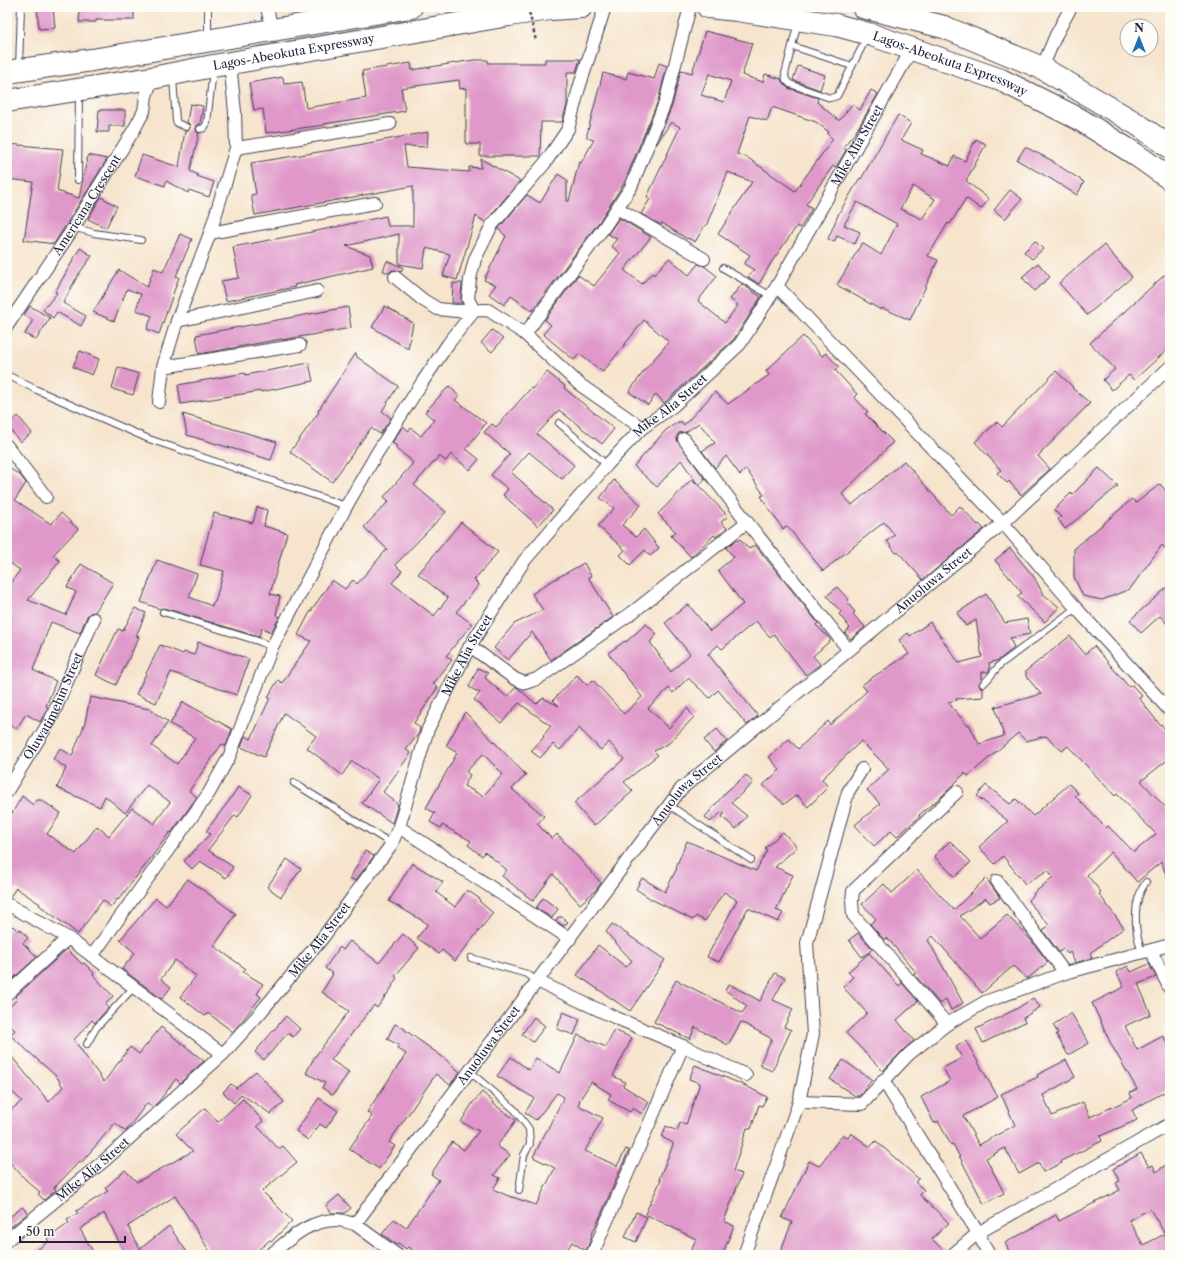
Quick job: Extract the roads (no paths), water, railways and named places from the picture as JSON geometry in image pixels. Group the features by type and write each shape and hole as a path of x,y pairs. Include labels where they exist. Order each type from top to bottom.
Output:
{"highway":[{"name":"Lagos-Abeokuta Expressway","path":"13,71 272,31 349,14 411,7"},
{"name":"Lagos-Abeokuta Expressway","path":"7,101 162,76 222,64 509,15 581,7"},
{"name":"Lagos-Abeokuta Expressway","path":"708,7 836,25 869,34 1001,80 1072,115 1135,154 1170,178"},
{"path":"863,7 944,27 1042,68 1137,124 1170,147"}],"street":[{"path":"267,7 272,31"},
{"path":"474,311 468,299 470,279 476,259 492,225 545,163 568,129 579,88 605,7"},
{"path":"525,334 631,187 665,103 690,7"},
{"path":"1042,68 1071,7"},
{"name":"Mike Alia Street","path":"7,1240 105,1160 223,1054 260,1013 321,940 391,845 399,827 428,729 470,646 524,561 607,465 642,428 673,406 740,344 774,291 912,49"},
{"path":"159,402 163,367 177,322 210,233 236,148 235,112 222,64"},
{"name":"Americana Crescent","path":"7,326 73,227 144,111 146,96 162,76"},
{"path":"236,148 390,124"},
{"path":"210,233 375,203"},
{"path":"617,208 704,259"},
{"path":"395,277 423,300 438,309 456,311 488,310 525,334 579,384 642,428"},
{"path":"177,322 317,291"},
{"path":"774,291 1003,523 1076,608 1170,712"},
{"path":"92,956 209,793 230,755 242,720 272,647 347,505 376,453 423,381 448,344 474,311"},
{"path":"163,367 300,345"},
{"name":"Anuoluwa Street","path":"355,1224 681,789 1003,523 1170,367"},
{"path":"684,439 848,650"},
{"path":"7,446 46,497"},
{"path":"470,646 515,679 525,683 538,679 633,612 747,522"},
{"name":"Oluwatimehin Street","path":"7,791 51,719 94,619"},
{"path":"744,1255 799,1102 813,1034 807,943 848,792 862,769"},
{"path":"946,1024 853,915 852,901 853,891 957,792"},
{"path":"399,827 570,939"},
{"path":"997,881 1065,973"},
{"path":"7,904 68,938 223,1054"},
{"path":"7,994 68,938"},
{"path":"799,1102 862,1104 909,1054 946,1024 985,1002 1065,973 1170,945"},
{"path":"1147,951 1170,989"},
{"path":"537,981 614,1017 683,1046 746,1076"},
{"path":"592,1255 683,1046"},
{"path":"883,1080 978,1233 989,1255"},
{"path":"952,1255 978,1233 1170,1124"},
{"path":"270,1255 301,1230 320,1222 338,1220 355,1224 397,1255"}],"lane":[{"path":"13,71 21,7"},
{"path":"208,7 209,41"},
{"path":"799,19 785,74 786,80 790,84 830,98 837,96 869,34"},
{"path":"792,46 852,66"},
{"path":"200,129 204,128 207,123 222,64"},
{"path":"162,76 176,121 177,123 186,127"},
{"path":"78,90 78,180"},
{"path":"73,227 94,233 141,240"},
{"path":"723,268 774,291"},
{"path":"7,375 37,390 149,439 340,504 347,505"},
{"path":"559,423 607,465"},
{"path":"983,684 1002,663 1076,608"},
{"path":"163,612 258,641 272,647"},
{"path":"294,783 384,839 391,845"},
{"path":"669,805 751,860"},
{"path":"1146,882 1141,888 1136,918 1138,940 1147,951"},
{"path":"471,958 527,974 537,981"},
{"path":"87,1044 96,1028 134,988"},
{"path":"470,1072 515,1110 529,1129 530,1144 524,1155 519,1190"}]}
